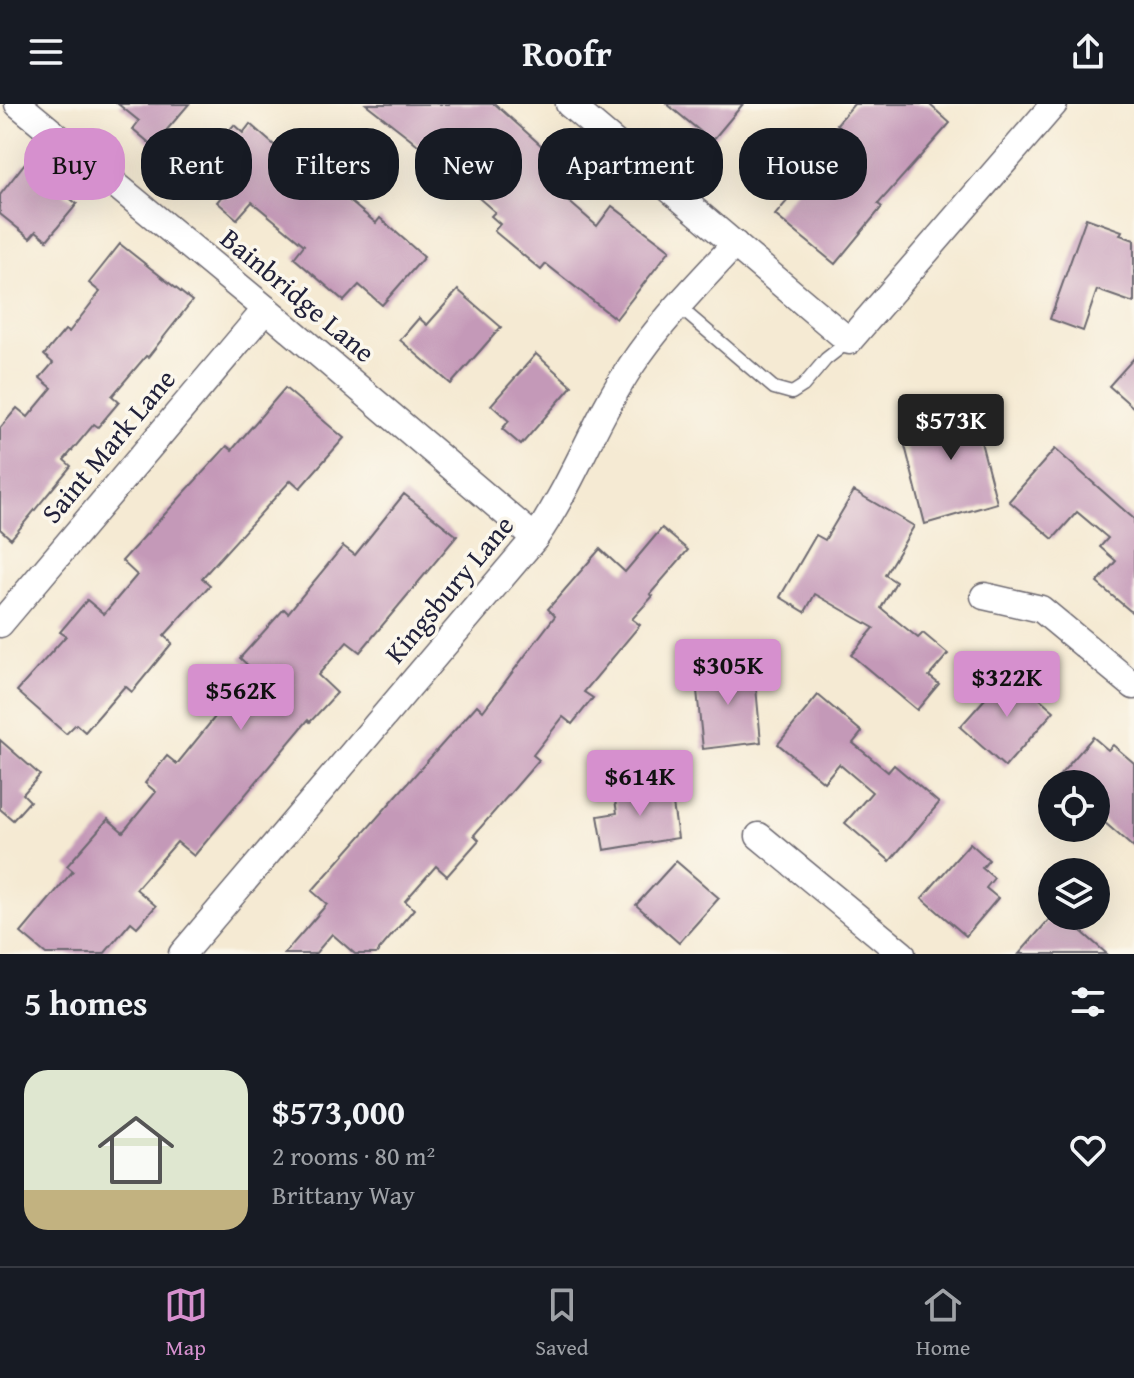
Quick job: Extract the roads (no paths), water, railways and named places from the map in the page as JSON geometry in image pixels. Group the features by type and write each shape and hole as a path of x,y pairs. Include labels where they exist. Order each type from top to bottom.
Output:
{"street":[{"name":"Bainbridge Lane","path":"18,104 266,309 535,538"},
{"path":"569,104 849,341 1054,104"},
{"name":"Kingsbury Lane","path":"182,954 535,538 562,495 629,368 678,306 735,244"},
{"name":"Saint Mark Lane","path":"0,624 266,309"},
{"path":"984,596 1041,609 1134,686"},
{"path":"759,836 902,954"}],"lane":[{"path":"678,306 774,388 783,392 792,393 803,386 826,359 849,341"}]}
